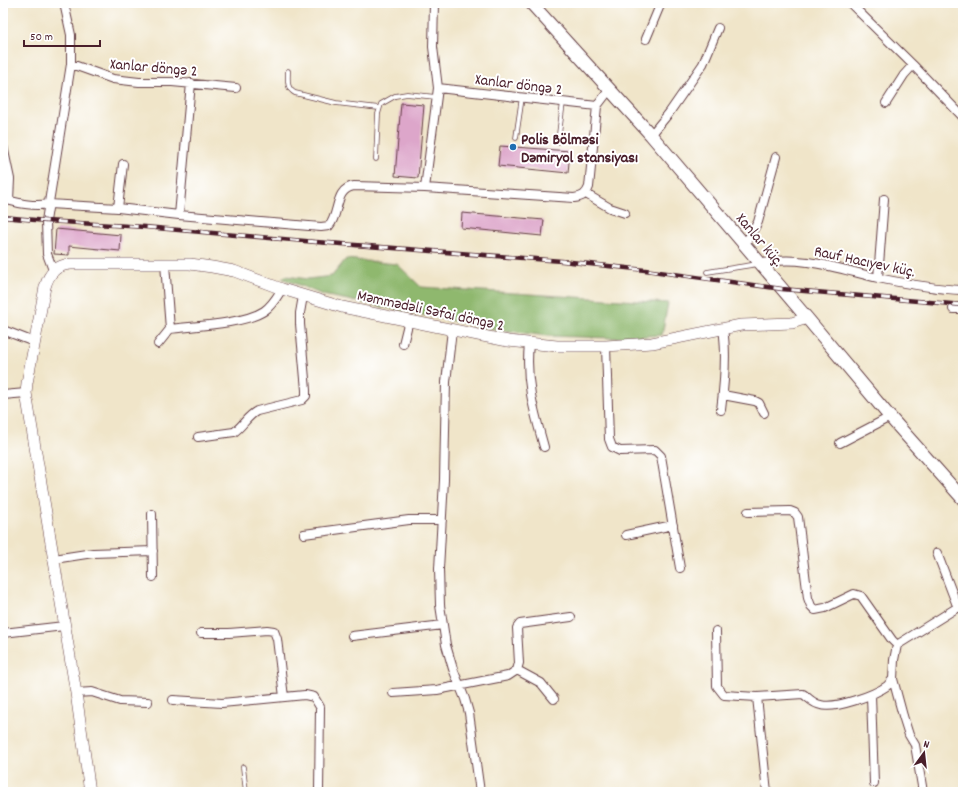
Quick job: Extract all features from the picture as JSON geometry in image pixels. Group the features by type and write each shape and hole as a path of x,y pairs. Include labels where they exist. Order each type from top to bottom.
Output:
{"main road":[{"name":"Xanlar küç.","path":"531,3 651,135 808,318 890,417 963,499"}],"street":[{"path":"64,3 71,36 71,64 46,221 46,248 53,270 45,287 26,393 76,693 90,792"},
{"path":"425,188 438,88 432,47 434,3"},
{"path":"646,39 660,3"},
{"path":"850,3 963,117"},
{"path":"651,135 669,113 703,64 718,28"},
{"name":"Xanlar döngə 2","path":"71,64 113,79 139,82 191,83 236,88"},
{"path":"886,103 904,75 913,65"},
{"path":"179,215 191,83"},
{"name":"Xanlar döngə 2","path":"438,88 522,96 597,106"},
{"path":"3,146 10,179 6,199 22,204 38,206 49,204 118,208 179,215 321,227 329,226 333,222 340,196 343,190 348,187 425,188 580,198 586,194 589,187 597,106 610,89"},
{"path":"745,244 758,222 776,157"},
{"path":"118,208 123,164"},
{"path":"586,194 610,208 625,213"},
{"path":"878,278 884,199"},
{"name":"Rauf Hacıyev küç.","path":"761,264 772,260 795,260 928,288 963,290"},
{"name":"Məmmədəli Səfai döngə 2","path":"53,270 64,265 71,264 190,264 234,271 282,290 342,307 452,330 529,344 582,347 652,343 741,325 792,323 808,318"},
{"path":"158,344 170,329 165,264"},
{"path":"170,329 214,324 246,318 264,311 270,306 282,290"},
{"path":"198,437 234,432 251,413 256,410 302,400 306,396 300,324 303,296"},
{"path":"953,309 963,309"},
{"path":"403,344 409,320"},
{"path":"721,410 725,346 723,329"},
{"path":"3,330 34,342"},
{"path":"452,330 446,382 439,585 443,626 453,669 469,713 480,792"},
{"path":"529,344 527,370 529,386 544,447"},
{"path":"606,346 609,439 612,447 620,451 655,450 661,456 680,568"},
{"path":"3,395 26,393"},
{"path":"723,395 755,401 759,403 764,413"},
{"path":"840,443 890,417"},
{"path":"748,512 795,512 798,518 808,598 811,606 816,610 825,608 854,594 861,596 897,645"},
{"path":"152,514 153,577"},
{"path":"304,534 409,520 442,520"},
{"path":"626,535 673,525"},
{"path":"54,559 93,553 153,552"},
{"path":"923,792 915,745 909,735 893,679 894,660 897,645 961,606 937,553"},
{"path":"393,693 437,690 508,676 517,670 519,663 517,628 520,624 571,617"},
{"path":"3,633 64,626"},
{"path":"352,636 443,626"},
{"path":"201,633 274,631 277,638 284,697"},
{"path":"716,631 717,686 724,696 757,697 803,694 813,703 822,706 832,706 871,695 887,686 893,679"},
{"path":"517,670 542,683 554,698"},
{"path":"76,693 92,692 120,701 148,702"},
{"path":"173,700 222,703 305,695 314,697 320,707 319,792"},
{"path":"871,695 874,783"},
{"path":"757,697 767,792"}],"lane":[{"path":"288,70 288,85 290,90 295,93 336,103 379,108"},
{"path":"376,159 379,108 381,104 395,96 407,94 436,98"},
{"path":"516,138 522,96"},
{"path":"558,142 563,102"},
{"path":"707,272 761,264"},
{"path":"243,767 246,792"}],"green space":[{"path":"346,259 397,264 421,287 668,303 662,335 613,338 547,336 487,328 323,295 282,278 286,276 308,279 332,276"}],"building":[{"path":"401,103 424,105 418,178 395,176"},
{"path":"500,146 570,151 568,173 498,166"},
{"path":"462,213 544,220 542,236 461,228"},
{"path":"56,229 121,235 120,251 69,246 69,255 54,254"}],"railway":[{"path":"3,217 562,261 645,270 782,289 963,305"}],"place":[{"name":"Polis Bölməsi Dəmiryol stansiyası","path":"513,147"}]}
